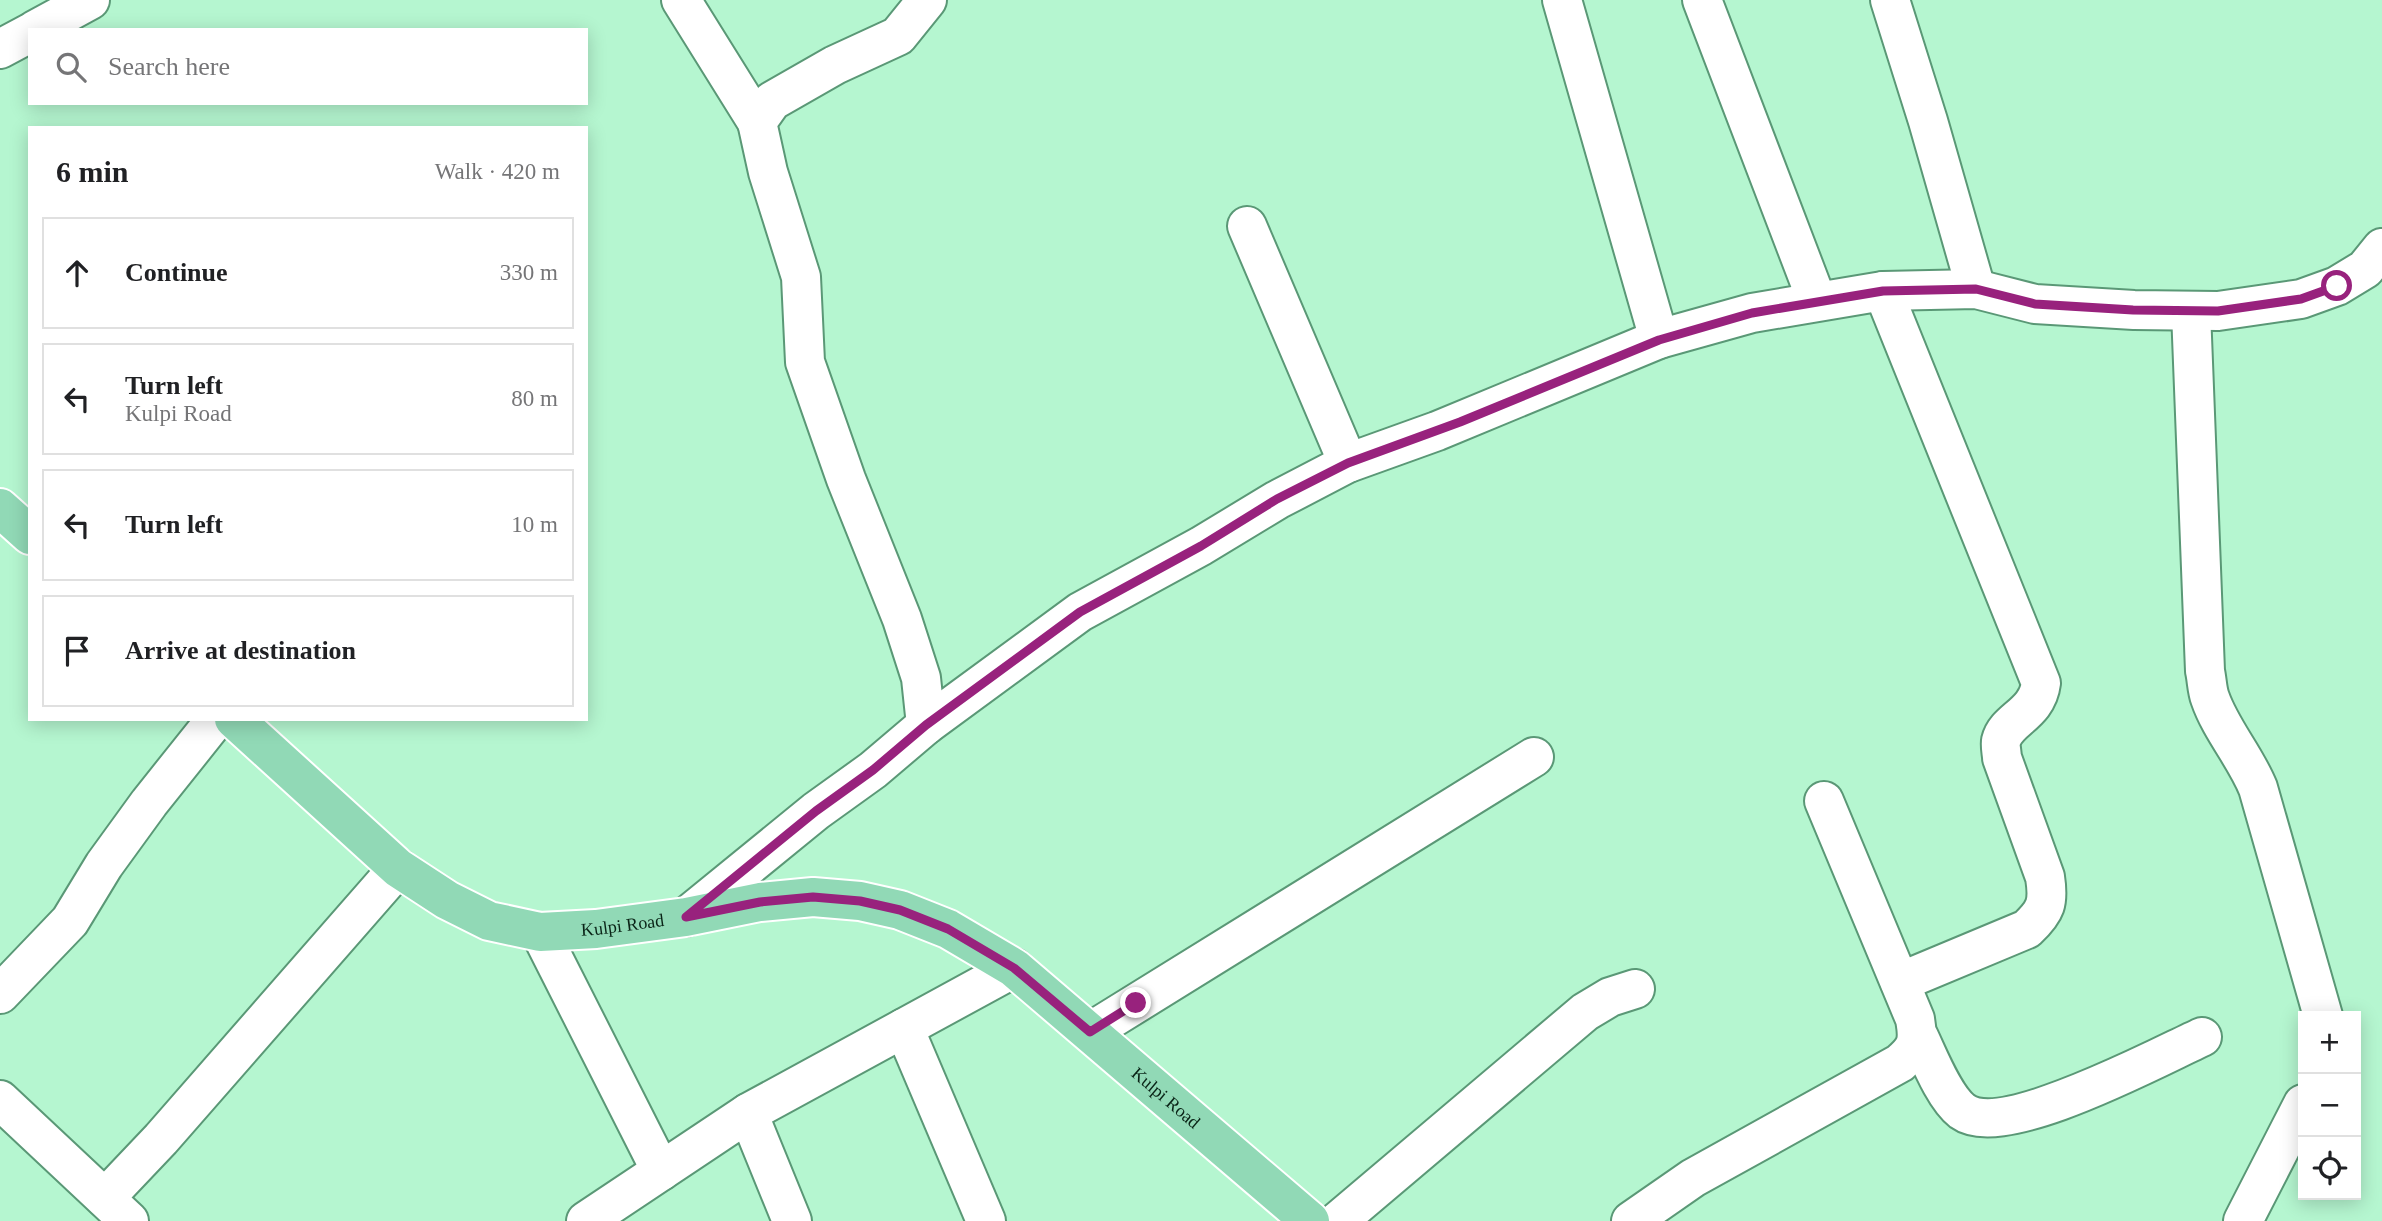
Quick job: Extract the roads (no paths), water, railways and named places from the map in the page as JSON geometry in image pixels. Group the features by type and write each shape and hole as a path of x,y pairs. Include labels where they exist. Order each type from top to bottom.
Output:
{"main road":[{"path":"0,508 28,533"},
{"name":"Kulpi Road","path":"236,721 398,868 447,900 489,921 540,932 596,929 686,917 760,902 813,897 860,901 900,910 948,929 1014,968 1310,1221"}],"street":[{"path":"40,28 90,0"},
{"path":"681,0 757,122 768,172 801,277 806,362 846,479 902,619 921,678 926,725"},
{"path":"757,122 772,101 835,65 898,36 927,0"},
{"path":"1562,0 1659,340"},
{"path":"1702,0 1817,301"},
{"path":"1890,0 1976,289"},
{"path":"0,49 28,34"},
{"path":"1247,226 1348,463"},
{"path":"686,917 926,725 1080,612 1201,546 1277,499 1348,463 1437,431 1659,340 1752,313 1883,291 1976,289 2035,304 2133,310 2218,311 2301,299 2337,286 2365,269 2382,248"},
{"path":"1883,291 2041,683 2039,697 2008,729 2001,741 2002,758 2045,877 2048,898 2041,915 2026,929 1900,982"},
{"path":"2191,311 2205,671 2210,697 2221,722 2250,768 2258,788 2322,1011"},
{"path":"0,994 70,921 104,865 214,721"},
{"path":"1090,1032 1534,757"},
{"path":"1824,801 1915,1019 1919,1037 1951,1099 1963,1112 1983,1118 2010,1116 2063,1100 2202,1037"},
{"path":"0,1100 117,1209 161,1139 398,868"},
{"path":"540,932 661,1171"},
{"path":"586,1221 748,1113 1014,968"},
{"path":"1338,1221 1585,1012 1610,997 1635,989"},
{"path":"904,1028 986,1221"},
{"path":"1632,1221 1693,1178 1900,1063 1912,1052 1919,1037"},
{"path":"748,1113 792,1221"},
{"path":"2243,1221 2298,1114"}]}
